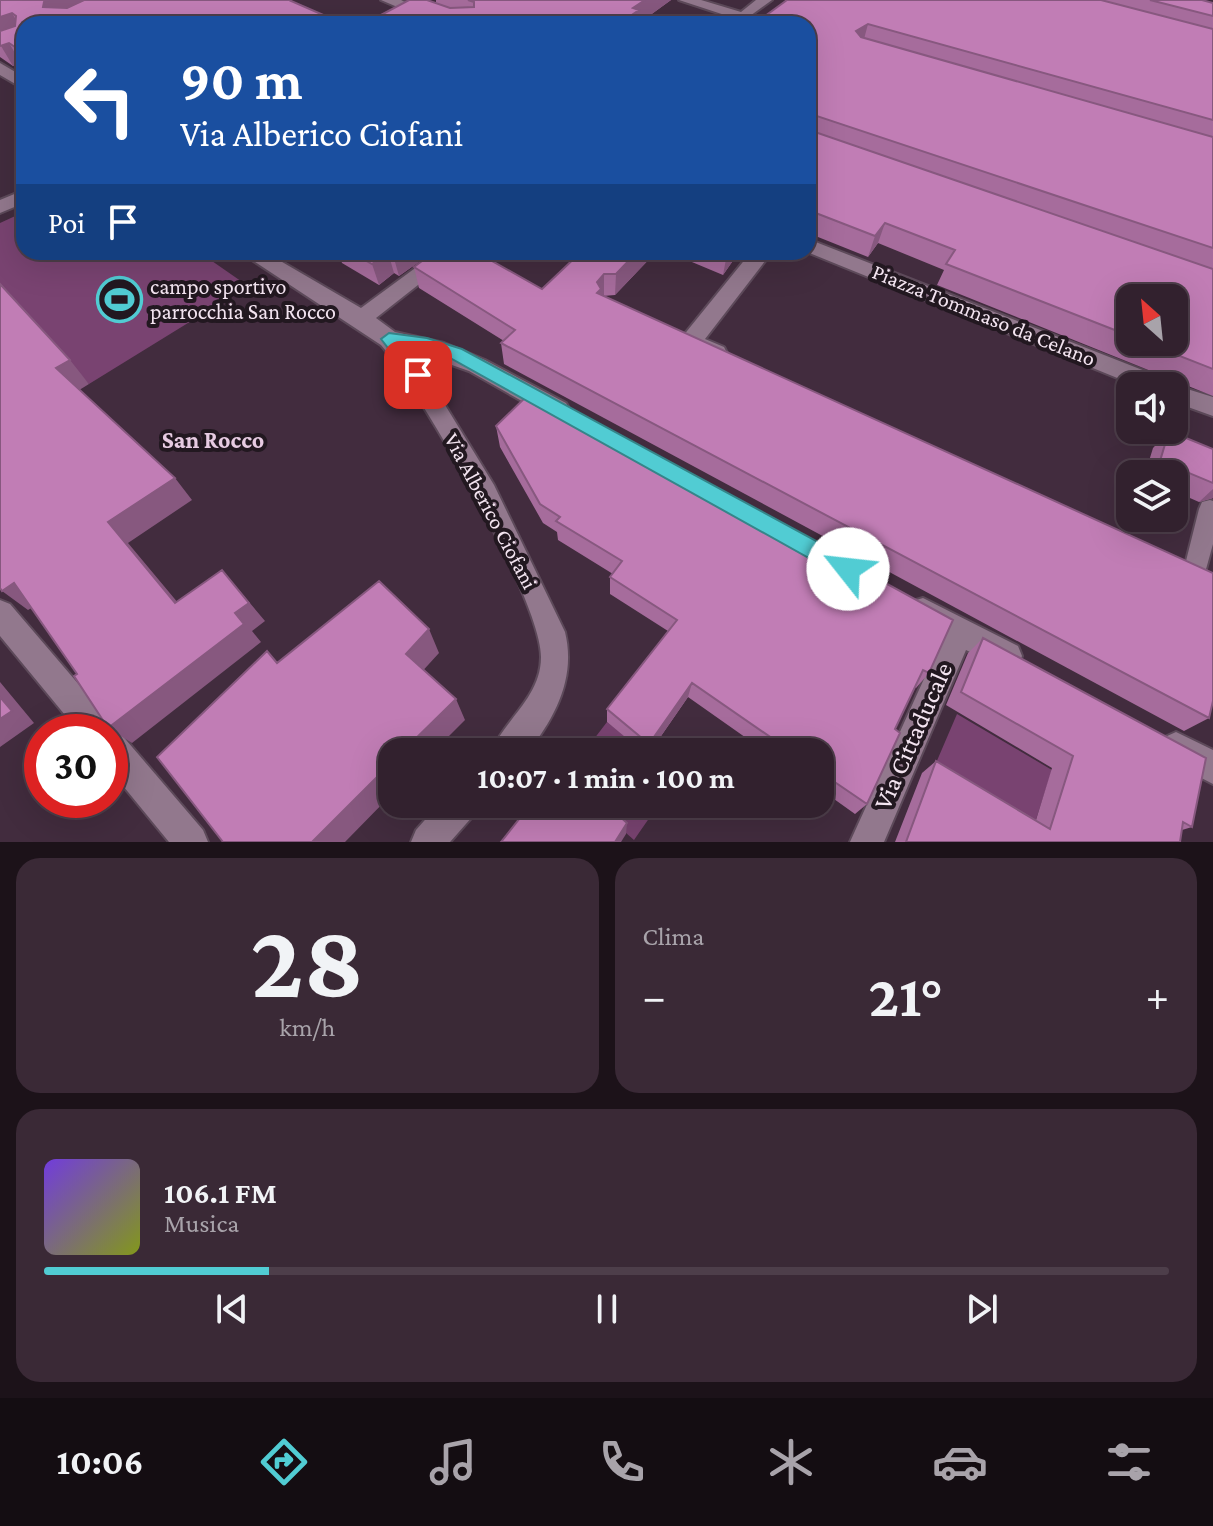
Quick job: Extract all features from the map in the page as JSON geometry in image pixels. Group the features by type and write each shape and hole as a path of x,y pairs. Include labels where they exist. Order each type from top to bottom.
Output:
{"street":[{"path":"388,0 419,6"},
{"path":"686,0 740,16"},
{"path":"744,16 765,0"},
{"path":"396,16 419,6"},
{"name":"Piazza Tommaso da Celano","path":"816,248 1125,372"},
{"name":"Via Alberico Ciofani","path":"263,260 360,319 389,339 406,356 514,547 553,634 556,656 550,682 537,712 518,738"},
{"path":"360,319 439,260"},
{"path":"734,361 684,338 755,260"},
{"path":"389,339 427,344 456,353 582,423"},
{"path":"1188,397 1213,407"},
{"path":"1166,560 1204,577"},
{"path":"904,600 1030,669"},
{"path":"0,614 84,714"},
{"name":"Via Cittaducale","path":"867,842 960,631"},
{"path":"1157,738 1213,768"},
{"path":"128,767 191,842"},
{"path":"428,842 449,818"}],"lane":[{"path":"1204,577 1210,509"}],"shaded area":[{"name":"campo sportivo parrocchia San Rocco","path":"16,216 16,260 211,260 248,286 89,384 0,286 0,223"},
{"path":"957,714 1052,770 1030,838 930,777"},
{"path":"607,722 627,738 595,738"},
{"path":"609,818 649,818 634,840"}],"building":[{"path":"0,0 49,0 44,2 43,7 67,8 84,0 289,0 326,16 16,16 12,13 0,17"},
{"path":"409,0 427,0 450,8 474,7 474,2 468,0 645,0 633,8 639,10 630,16 379,16"},
{"path":"787,0 1101,0 1213,29 1213,120 868,24 856,31 861,37 1213,137 1213,248 816,116 816,16 765,16"},
{"path":"1150,0 1202,0 1213,3 1213,16"},
{"path":"16,16 16,48 9,43 0,46 0,31 15,26"},
{"path":"816,132 1213,269 1213,369 1180,356 1188,356 1188,284 1116,284 1116,331 946,264 955,250 885,223 875,236 816,213"},
{"path":"423,260 490,260 542,289 573,260 629,260 616,274 604,274 597,282 601,289 597,293 1116,529 1116,532 1123,532 1213,573 1213,701 1209,718 501,343 515,330 414,267"},
{"path":"0,284 70,360 56,368 175,478 108,522 175,603 222,570 249,603 235,613 244,624 126,714 99,714 74,676 77,674 14,583 2,591"},
{"path":"533,390 953,620 929,673 923,670 895,729 900,733 867,804 834,782 834,738 772,738 692,683 653,738 642,738 607,709 677,620 610,577 622,561 556,521 560,517 540,504 496,426"},
{"path":"1188,439 1213,449 1213,483 1188,473 1188,460 1160,460 1165,444 1188,444"},
{"path":"379,581 429,629 406,654 456,699 416,738 378,738 378,776 312,842 223,842 157,757 267,651 277,663"},
{"path":"983,638 1206,758 1192,827 1183,822 1180,842 906,842 936,761 1050,829 1073,756 961,692"},
{"path":"0,697 12,711 0,719"},
{"path":"520,818 621,818 627,823 615,842 501,842"}],"place":[{"name":"campo sportivo parrocchia San Rocco","path":"119,299"}],"district":[{"name":"San Rocco","path":"213,439"}],"route":[{"path":"418,375 406,356 389,339 427,344 456,353 848,569"}]}
